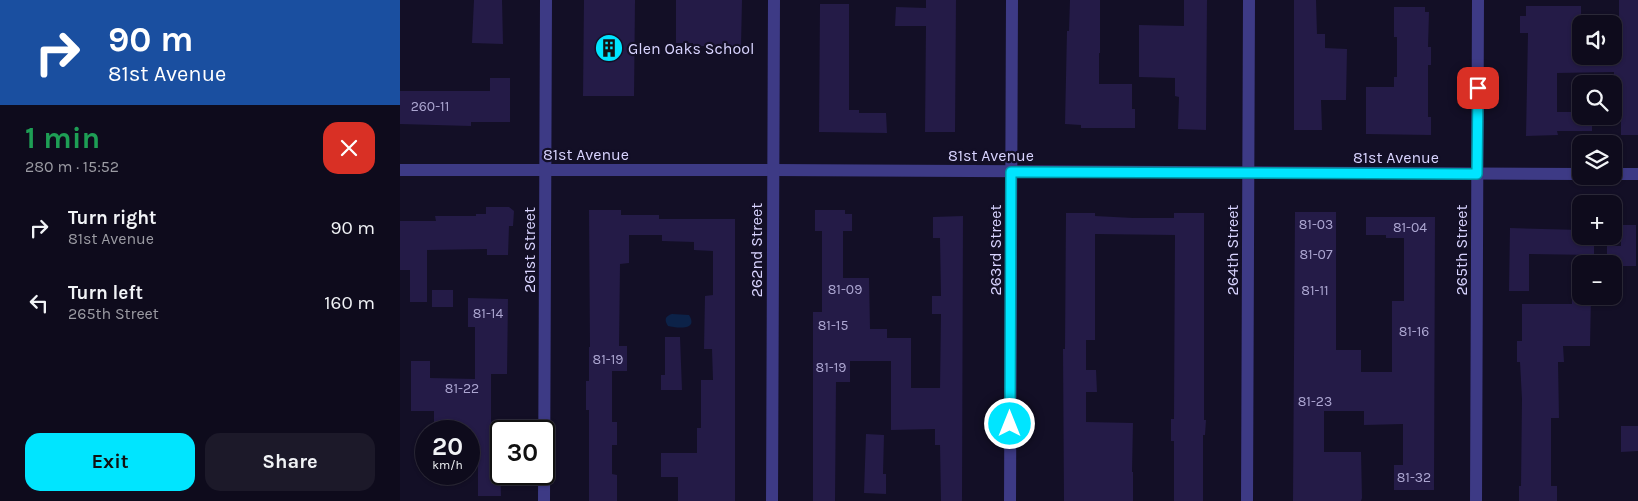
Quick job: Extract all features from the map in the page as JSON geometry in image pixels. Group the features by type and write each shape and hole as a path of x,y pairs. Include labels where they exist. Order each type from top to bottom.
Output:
{"street":[{"name":"261st Street","path":"544,501 546,0"},
{"name":"262nd Street","path":"772,501 774,0"},
{"name":"263rd Street","path":"1010,501 1012,0"},
{"name":"264th Street","path":"1247,501 1249,0"},
{"name":"265th Street","path":"1476,501 1478,0"},
{"name":"81st Avenue","path":"400,170 1572,174"},
{"path":"1622,174 1638,174"}],"water":[{"path":"672,314 689,315 691,324 685,327 668,326 666,318"}],"building":[{"path":"474,0 502,0 503,44 472,43"},
{"name":"Glen Oaks School","path":"584,0 635,0 634,96 583,96"},
{"name":"Glen Oaks School","path":"676,0 742,0 741,46 693,46 693,43 676,43"},
{"path":"926,0 956,0 955,132 925,132 926,26 895,26 896,7 926,8"},
{"path":"1070,0 1100,0 1099,84 1132,84 1132,109 1135,109 1135,128 1081,128 1081,125 1065,124 1067,31 1069,31"},
{"path":"1184,0 1207,0 1206,130 1178,129 1179,97 1175,96 1175,78 1139,77 1139,25 1184,26"},
{"path":"1294,0 1316,0 1317,34 1325,34 1325,48 1347,49 1346,100 1321,100 1322,130 1294,130"},
{"path":"1619,0 1638,0 1638,135 1621,135 1622,75 1614,75 1614,72 1557,73 1557,112 1572,112 1572,125 1592,125 1592,131 1557,131 1558,135 1526,136 1528,33 1520,33 1520,16 1526,16 1526,6 1581,6 1581,15 1572,15 1572,65 1622,65 1622,15 1619,15"},
{"path":"820,4 849,4 849,110 859,110 859,113 886,113 887,133 819,132"},
{"path":"1394,7 1425,7 1425,12 1429,12 1428,47 1431,47 1431,65 1428,65 1428,117 1431,117 1431,135 1366,134 1366,87 1394,87 1394,77 1397,77 1397,37 1394,37"},
{"path":"490,78 510,78 510,122 471,122 471,126 400,124 400,91 490,91"},
{"path":"486,207 509,207 514,211 513,226 509,226 508,255 487,255 487,249 427,250 427,302 410,302 410,270 400,270 400,221 436,221 435,216 476,216 476,214 486,214"},
{"path":"589,210 621,210 621,215 659,215 659,219 735,219 735,501 678,501 678,477 661,477 661,453 697,453 697,428 701,428 701,380 713,380 712,349 704,349 705,296 713,295 713,251 694,250 694,242 662,241 662,235 629,235 629,263 620,264 619,346 627,346 627,371 612,371 612,422 617,422 617,445 612,445 612,474 617,475 617,501 589,501 589,410 586,410 586,381 589,381 590,347"},
{"path":"815,210 845,210 845,214 852,214 852,231 843,231 843,278 869,278 870,329 887,329 887,338 911,338 911,388 940,388 941,314 932,314 932,296 941,296 940,238 933,238 933,217 963,216 962,501 941,501 940,445 935,445 935,429 891,430 891,361 850,361 850,382 836,382 835,501 813,501 813,312 822,312 822,231 815,231"},
{"path":"1295,212 1336,212 1336,350 1361,350 1361,372 1392,372 1392,301 1404,301 1404,238 1386,238 1386,235 1366,235 1366,217 1435,217 1434,490 1394,490 1394,465 1403,465 1403,424 1364,425 1364,411 1324,411 1324,452 1361,452 1361,501 1293,501"},
{"path":"1066,213 1095,213 1095,216 1133,218 1174,218 1174,213 1204,213 1204,420 1206,420 1205,435 1203,435 1203,501 1174,501 1174,441 1171,441 1171,419 1174,419 1175,235 1095,234 1095,340 1086,340 1086,370 1096,370 1097,392 1086,392 1086,422 1133,423 1133,501 1064,501 1063,349 1065,349"},
{"path":"1622,225 1636,225 1636,266 1622,266 1622,255 1607,255 1607,246 1621,246"},
{"path":"1510,228 1572,230 1572,245 1594,245 1594,255 1529,254 1529,291 1509,291"},
{"path":"432,290 453,290 453,307 432,307"},
{"path":"468,298 508,299 507,374 491,374 490,485 501,485 501,496 478,496 478,485 480,485 480,420 434,420 434,411 411,411 411,361 430,361 430,378 475,379 475,327 468,327"},
{"path":"1522,304 1591,305 1590,346 1563,346 1564,362 1558,362 1559,418 1551,418 1551,486 1557,486 1557,501 1519,501 1519,486 1521,486 1522,399 1520,362 1517,362 1517,341 1522,341"},
{"path":"665,337 680,337 682,390 661,390 661,375 665,375"},
{"path":"1621,426 1638,426 1638,451 1621,452"},
{"path":"866,434 884,435 883,474 886,474 886,494 864,493"}],"place":[{"name":"Glen Oaks School","path":"609,48"}],"route":[{"path":"1010,424 1011,172 1477,174 1478,88"}]}
